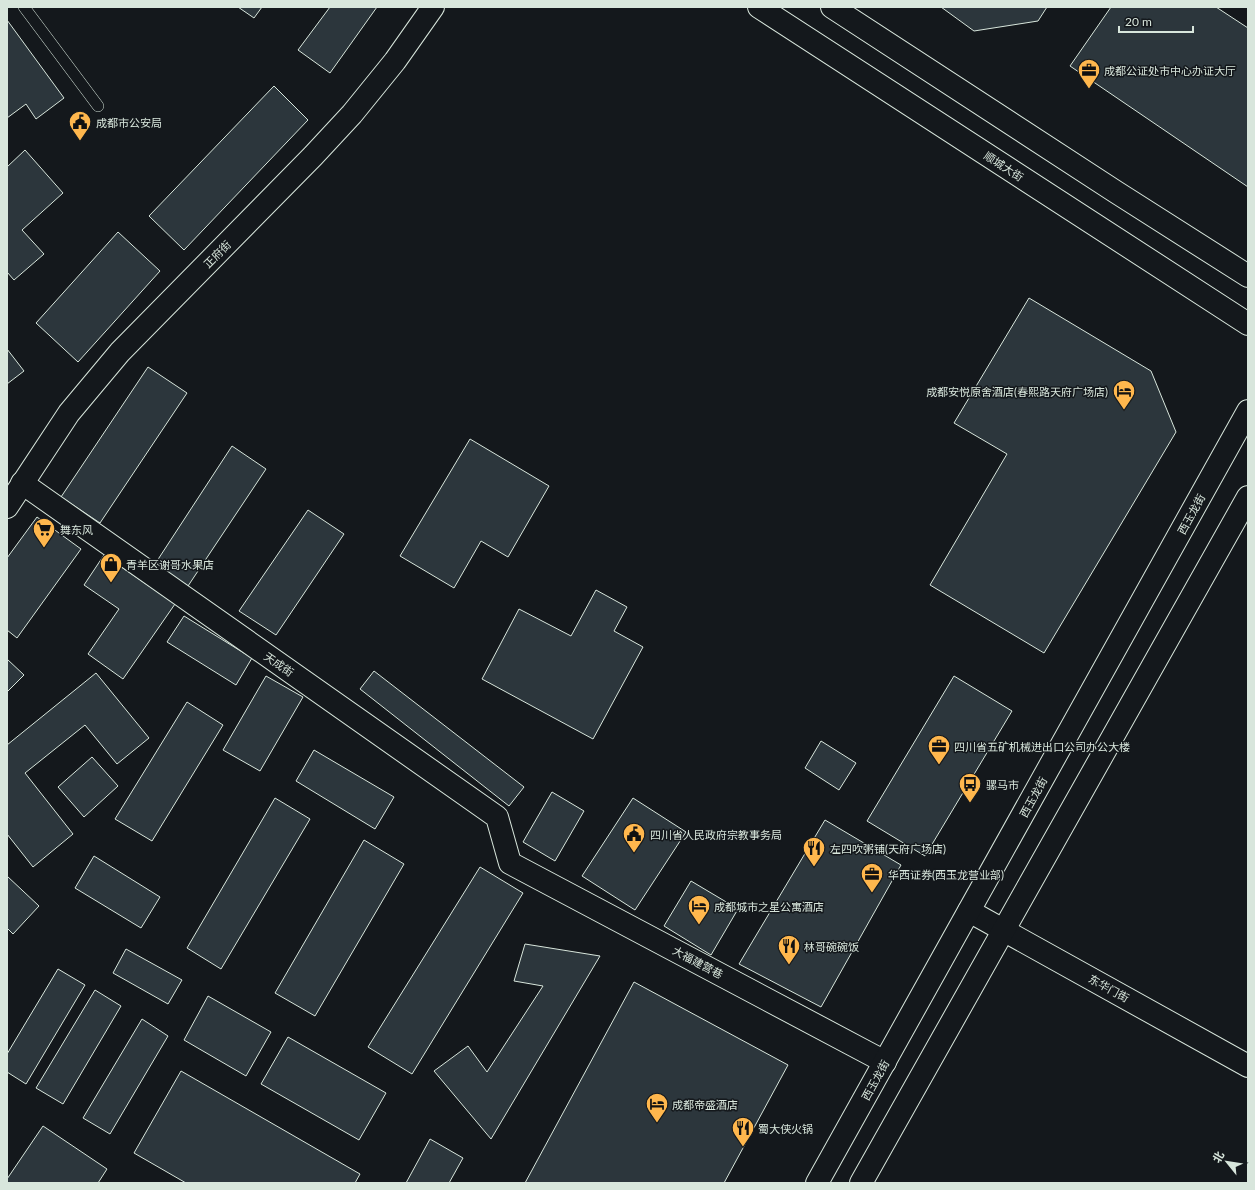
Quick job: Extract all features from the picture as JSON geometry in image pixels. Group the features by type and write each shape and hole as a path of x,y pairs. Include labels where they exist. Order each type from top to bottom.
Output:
{"main road":[{"name":"正府街","path":"7,507 69,413 120,352 314,156 352,114 390,66 433,7"},
{"name":"顺城大街","path":"760,7 1248,324"},
{"path":"832,7 1248,276"},
{"name":"西玉龙街","path":"817,1183 1248,411"},
{"name":"天成街","path":"22,483 497,817 510,863"},
{"path":"861,1183 1248,497"},
{"name":"大福建营巷","path":"510,863 885,1062"},
{"name":"东华门街","path":"969,911 1248,1066"}],"lane":[{"path":"24,7 98,106"}],"building":[{"path":"238,7 262,7 254,18"},
{"path":"330,7 377,7 330,73 298,50"},
{"path":"941,7 1047,7 1038,21 974,31"},
{"path":"1111,7 1216,7 1248,28 1248,187 1070,66"},
{"path":"7,20 64,98 36,119 26,104 7,118"},
{"path":"274,86 308,120 184,250 149,216"},
{"path":"25,150 63,193 22,230 44,254 14,280 7,272 7,167"},
{"path":"118,232 160,271 78,362 36,323"},
{"path":"1029,298 1151,371 1176,432 1044,653 930,585 1007,454 954,423"},
{"path":"7,349 24,371 7,384"},
{"path":"148,367 187,393 100,523 61,497"},
{"path":"470,439 549,486 508,557 481,541 454,588 400,556"},
{"path":"232,446 266,469 188,586 155,564"},
{"path":"308,510 344,534 276,635 239,611"},
{"path":"37,517 81,549 17,638 7,630 7,558"},
{"path":"104,555 175,604 123,679 88,654 119,609 84,585"},
{"path":"596,590 627,607 614,631 643,647 593,739 482,679 519,609 571,636"},
{"path":"184,616 252,658 236,685 167,642"},
{"path":"7,659 24,675 7,692"},
{"path":"374,671 524,787 509,806 360,689"},
{"path":"96,673 149,738 117,764 85,725 25,773 73,834 33,867 7,834 7,745"},
{"path":"266,676 303,697 260,771 223,750"},
{"name":"四川省五矿机械进出口公司办公大楼","path":"954,676 1012,711 925,856 867,821"},
{"path":"187,702 223,725 152,841 115,819"},
{"path":"821,741 856,763 839,790 805,768"},
{"path":"314,750 394,797 375,829 296,781"},
{"path":"92,757 118,786 84,817 58,787"},
{"path":"552,792 584,811 555,861 523,842"},
{"path":"275,798 310,819 221,969 187,948"},
{"name":"四川省人民政府宗教事务局","path":"633,798 686,832 635,910 582,876"},
{"path":"825,820 901,865 821,1007 739,964"},
{"path":"364,840 404,864 315,1016 275,993"},
{"path":"94,856 160,897 141,928 75,888"},
{"path":"480,867 523,893 412,1074 368,1047"},
{"path":"7,876 39,906 13,934 7,928"},
{"path":"691,881 738,909 711,955 664,926"},
{"path":"525,944 600,956 491,1139 434,1071 468,1046 487,1072 543,986 514,981"},
{"path":"126,949 182,980 168,1004 113,973"},
{"path":"58,969 85,985 26,1084 7,1072 7,1054"},
{"name":"成都帝盛酒店","path":"634,982 788,1065 724,1183 525,1183"},
{"path":"95,990 121,1006 63,1104 36,1088"},
{"path":"208,996 271,1032 246,1076 184,1040"},
{"path":"142,1019 168,1036 110,1134 83,1118"},
{"path":"288,1037 386,1093 359,1140 261,1084"},
{"path":"181,1071 360,1174 355,1183 186,1183 134,1153"},
{"path":"43,1126 107,1169 98,1183 7,1183 7,1179"},
{"path":"430,1139 463,1158 449,1183 406,1183"}],"place":[{"name":"成都公证处市中心办证大厅","path":"1089,90"},
{"name":"成都市公安局","path":"80,142"},
{"name":"成都安悦原舍酒店(春熙路天府广场店)","path":"1124,410"},
{"name":"舞东风","path":"44,548"},
{"name":"青羊区谢哥水果店","path":"111,584"},
{"name":"四川省五矿机械进出口公司办公大楼","path":"939,766"},
{"name":"骡马市","path":"970,804"},
{"name":"四川省人民政府宗教事务局","path":"634,854"},
{"name":"左四吹粥铺(天府广场店)","path":"814,868"},
{"name":"华西证券(西玉龙营业部)","path":"872,894"},
{"name":"成都城市之星公寓酒店","path":"699,926"},
{"name":"林哥碗碗饭","path":"789,966"},
{"name":"成都帝盛酒店","path":"657,1124"},
{"name":"蜀大侠火锅","path":"743,1148"}]}
